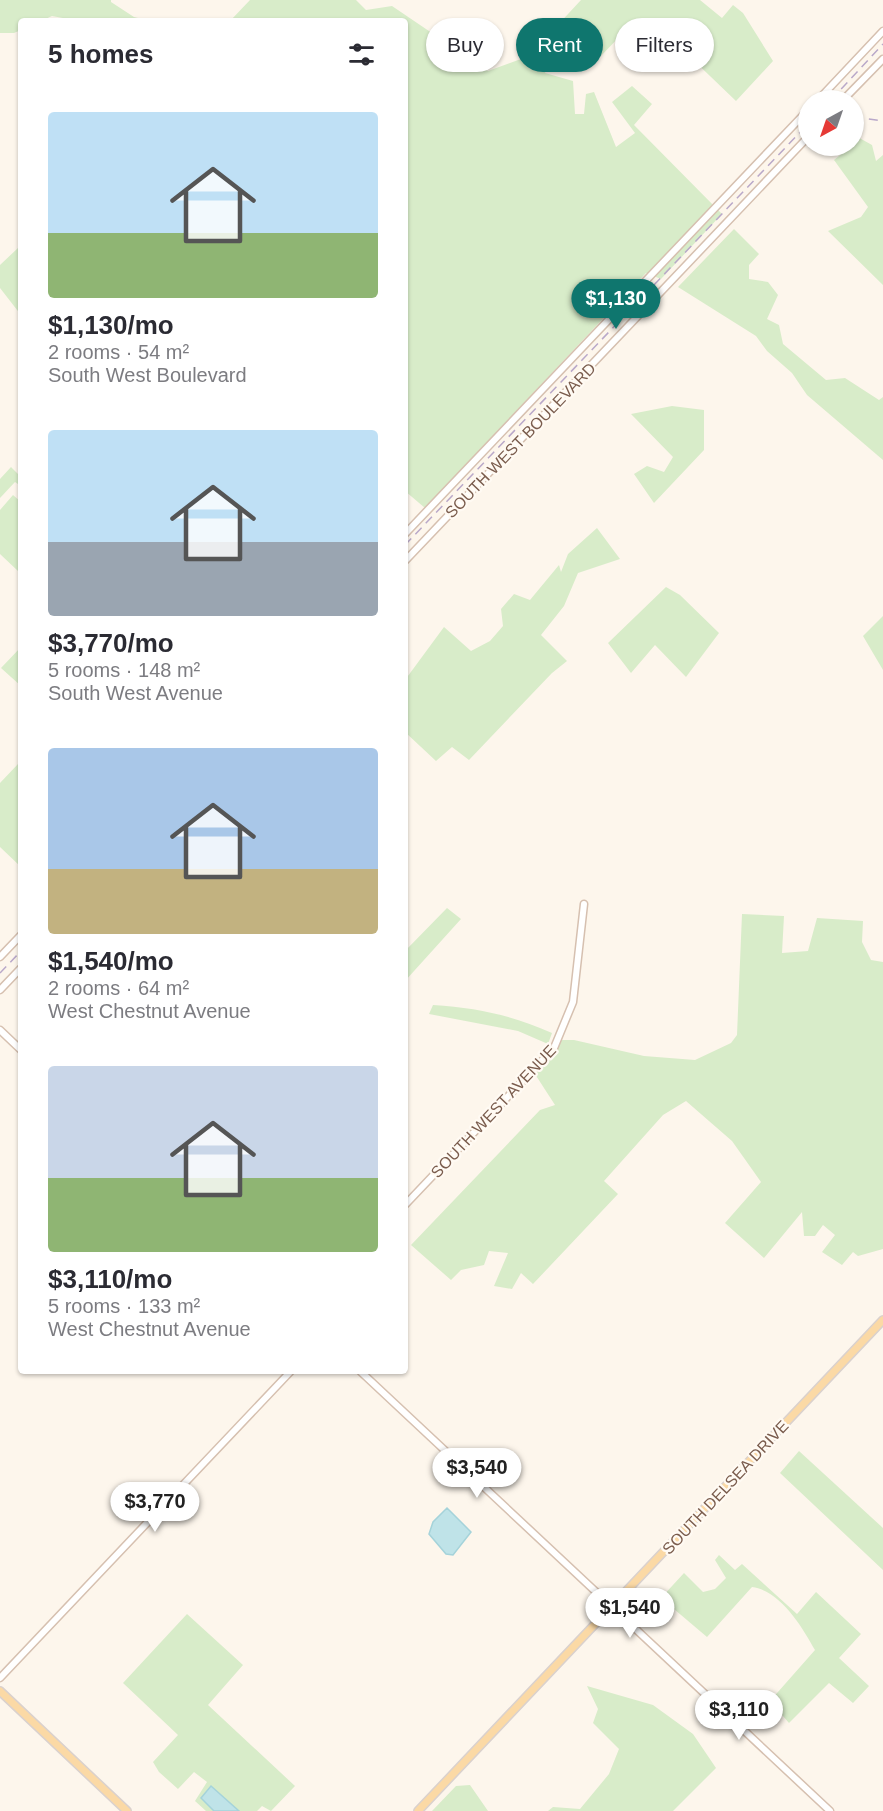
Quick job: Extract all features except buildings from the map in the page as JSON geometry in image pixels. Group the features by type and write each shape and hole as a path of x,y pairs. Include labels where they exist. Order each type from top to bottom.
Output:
{"main road":[{"name":"SOUTH DELSEA DRIVE","path":"418,1811 883,1320"},
{"path":"0,1691 127,1811"}],"street":[{"path":"827,90 883,31"},
{"path":"853,90 883,59"},
{"path":"408,531 798,121"},
{"name":"SOUTH WEST BOULEVARD","path":"408,558 798,148"},
{"name":"SOUTH WEST AVENUE","path":"408,1203 554,1048 573,1002 584,904"},
{"path":"0,957 18,938"},
{"path":"0,990 18,971"},
{"path":"0,1030 18,1047"},
{"path":"0,1678 288,1374"},
{"path":"363,1374 561,1562 613,1606 830,1811"}],"green space":[{"path":"0,0 111,0 138,18 52,16 18,18 18,31 0,33"},
{"path":"250,0 356,0 366,10 392,6 426,29 426,72 504,72 504,65 516,61 516,72 545,72 573,81 575,114 584,114 586,94 594,92 616,147 635,133 612,102 632,86 652,104 634,125 722,214 661,279 646,273 425,508 408,494 408,18 233,18"},
{"path":"581,0 700,0 722,18 733,5 743,13 773,61 736,101 706,72 714,72 714,18 615,18 615,41 603,54 603,18 564,18"},
{"path":"864,141 872,145 876,161 883,155 883,285 828,231 861,217 868,207 834,160 839,156 864,156"},
{"path":"734,229 759,254 749,265 749,279 768,282 778,295 767,319 779,325 783,344 826,380 845,378 879,400 883,397 883,460 807,395 792,373 767,351 756,336 678,287"},
{"path":"18,248 18,311 0,288 0,265"},
{"path":"672,406 704,410 704,450 654,503 634,474 647,466 664,472 673,457 631,414"},
{"path":"11,467 18,474 18,484 15,482 0,498 0,479"},
{"path":"13,495 18,499 18,571 0,554 0,510"},
{"path":"597,528 620,559 578,573 564,606 541,635 567,661 552,673 469,760 452,747 436,761 408,735 408,676 444,627 471,651 490,641 503,626 501,609 514,594 530,600 559,565 561,572 568,554"},
{"path":"666,587 680,595 719,633 686,677 655,645 631,673 608,643"},
{"path":"883,616 883,670 863,636"},
{"path":"18,650 18,683 1,668"},
{"path":"18,764 18,864 0,847 0,783"},
{"path":"447,908 461,919 408,978 408,948"},
{"path":"742,914 784,916 782,953 808,951 817,918 863,921 862,942 871,960 883,962 883,1249 858,1256 853,1252 842,1265 822,1252 835,1235 823,1225 815,1236 804,1236 802,1212 764,1258 725,1223 761,1182 732,1141 686,1101 663,1115 604,1181 618,1194 533,1284 521,1273 512,1289 494,1286 508,1253 489,1251 484,1265 461,1270 451,1280 411,1245 540,1110 555,1105 533,1071 562,1040 574,1040 644,1056 695,1060 731,1043 737,1035"},
{"path":"433,1005 494,1013 552,1033 548,1044 518,1031 429,1014"},
{"path":"799,1451 883,1528 883,1570 780,1473"},
{"path":"719,1555 735,1570 742,1564 797,1614 816,1592 861,1634 839,1658 869,1686 853,1703 829,1683 789,1723 770,1701 815,1650 790,1611 772,1595 752,1587 707,1637 661,1598 684,1573 703,1592 715,1589 726,1578 715,1560"},
{"path":"187,1614 243,1665 208,1705 295,1786 271,1811 262,1806 257,1811 206,1811 195,1801 207,1782 194,1772 178,1789 159,1772 153,1762 178,1735 123,1683"},
{"path":"587,1686 653,1705 693,1734 716,1768 673,1811 548,1811 553,1807 580,1809 609,1774 619,1749 593,1723 598,1709"},
{"path":"470,1785 488,1811 432,1811 456,1786"}],"water":[{"path":"447,1508 471,1532 453,1555 446,1554 429,1534 433,1522"},
{"path":"211,1786 239,1811 214,1811 201,1798"}],"railway":[{"path":"840,90 883,44"},
{"path":"864,118 883,121"},
{"path":"408,542 798,134"},
{"path":"0,973 18,954"}]}
